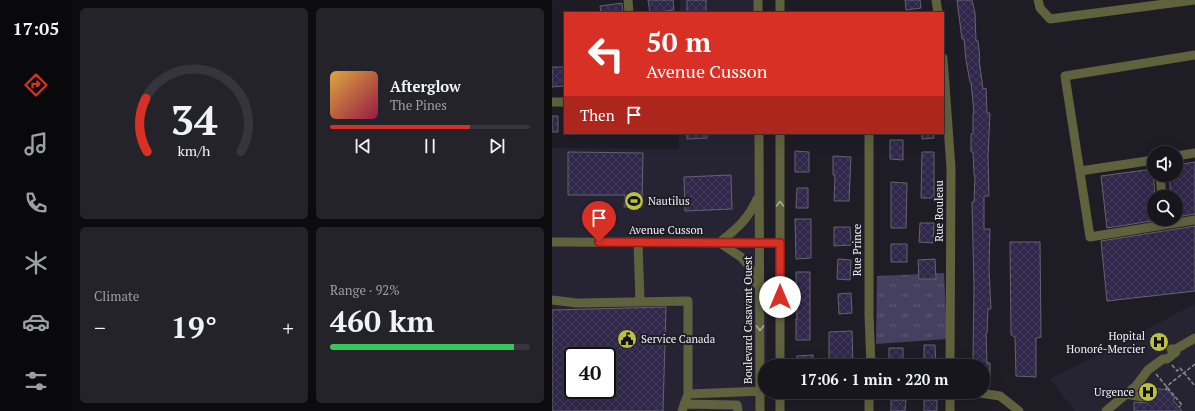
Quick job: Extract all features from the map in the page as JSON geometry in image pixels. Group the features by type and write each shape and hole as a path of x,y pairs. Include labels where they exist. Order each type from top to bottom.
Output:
{"street":[{"path":"628,0 629,12"},
{"path":"758,0 758,12"},
{"path":"936,0 938,12"},
{"path":"1038,0 1040,8 1050,19 1195,0"},
{"path":"780,1 780,12"},
{"path":"1147,225 1090,237 1065,76 1195,55"},
{"name":"Rue Rouleau","path":"944,72 951,168 950,359"},
{"path":"552,102 564,102"},
{"name":"Boulevard Casavant Ouest","path":"759,134 759,289 762,359"},
{"path":"780,134 780,359"},
{"name":"Rue Prince","path":"869,134 869,314 871,359"},
{"path":"1183,155 1195,153"},
{"path":"1080,171 1147,161"},
{"path":"759,196 753,210 745,221 719,243 741,256 750,267 759,289"},
{"path":"1183,221 1195,220"},
{"name":"Avenue Cusson","path":"552,242 780,243"},
{"path":"638,242 640,302"},
{"path":"552,300 577,303 688,301 688,394 683,408 737,405 738,411"},
{"path":"1106,411 1136,386 1144,374 1165,359 1164,354 1172,348 1176,349 1195,338"},
{"path":"688,394 758,391"},
{"path":"990,394 1000,396 1020,411"},
{"path":"1126,394 1143,397"},
{"name":"Boulevard Casavant Ouest","path":"760,411 762,399"},
{"path":"780,399 780,411"},
{"path":"869,399 869,411"},
{"path":"950,399 950,411"}],"path":[{"path":"1165,359 1177,371 1180,368 1195,386"},
{"path":"1166,390 1167,386 1195,364"},
{"path":"1151,368 1182,405 1179,407"}],"shaded area":[{"path":"680,0 755,0 755,12 680,12"},
{"path":"679,134 755,134 755,280 768,296 766,359 758,359 758,399 764,399 764,411 552,411 552,148 679,149"},
{"name":"Hopital Honoré-Mercier","path":"1195,304 1195,411 1075,411 1050,379"}],"green space":[{"path":"944,273 947,339 876,344 877,276"}],"building":[{"path":"648,0 673,0 674,10 650,12"},
{"path":"687,0 706,0 706,12 687,12"},
{"path":"905,0 920,0 921,8 906,10"},
{"path":"957,0 972,0 975,13 976,41 978,41 983,89 986,88 987,113 990,113 988,157 989,196 984,196 984,229 990,229 989,270 991,309 988,309 986,333 987,359 973,359 974,287 972,202 974,202 975,175 973,152 971,152 971,134 973,134 974,113 971,82 966,60 964,39 962,39"},
{"path":"622,3 623,12 601,12 600,6"},
{"path":"552,67 564,67 564,86 552,87"},
{"path":"552,116 558,116 558,132 552,132"},
{"path":"687,134 707,134 707,138 687,139"},
{"path":"922,134 933,134 934,138 922,139"},
{"path":"890,140 903,140 903,160 890,159"},
{"path":"795,151 809,152 809,172 795,172"},
{"path":"568,152 643,153 642,207 624,207 625,195 568,195"},
{"path":"922,152 934,152 934,198 921,198"},
{"path":"833,156 851,157 849,201 834,201 835,175 833,175"},
{"path":"1195,162 1195,214 1183,216 1183,190 1170,190 1170,182 1183,182 1183,164"},
{"path":"1147,170 1147,182 1154,182 1154,190 1147,190 1147,222 1107,228 1101,176"},
{"path":"731,175 732,209 685,211 684,177"},
{"path":"891,182 907,183 906,228 891,228"},
{"path":"797,188 808,188 808,208 796,208"},
{"path":"795,219 811,219 811,258 796,259"},
{"path":"920,223 934,223 933,243 919,242"},
{"path":"1195,226 1195,291 1107,301 1101,241"},
{"path":"834,227 850,227 851,245 834,246"},
{"path":"1010,242 1040,242 1041,337 1036,338 1036,377 1016,376 1015,337 1011,335"},
{"path":"891,244 907,244 907,262 891,262"},
{"path":"838,259 851,260 850,280 837,279"},
{"path":"935,259 936,279 919,279 918,260"},
{"path":"796,272 810,272 810,340 796,340"},
{"path":"851,293 852,313 839,314 838,294"},
{"path":"666,307 663,411 552,411 552,310"},
{"path":"852,331 853,359 829,359 829,332"},
{"path":"924,345 935,345 936,359 924,359"},
{"path":"889,348 903,348 903,359 889,359"},
{"path":"813,355 813,359 797,359 797,356"},
{"name":"Hopital Honoré-Mercier","path":"1143,387 1168,390 1175,398 1173,400 1182,411 1134,411 1134,402 1145,403 1149,398 1147,393 1143,391"},
{"path":"891,400 906,400 905,411 891,411"},
{"path":"924,400 937,400 937,411 924,411"}],"place":[{"name":"Nautilus","path":"634,201"},
{"name":"Service Canada","path":"627,339"},
{"name":"Hopital Honoré-Mercier","path":"1159,342"},
{"name":"Urgence","path":"1148,392"}],"route":[{"path":"599,242 780,243 780,297"}]}
